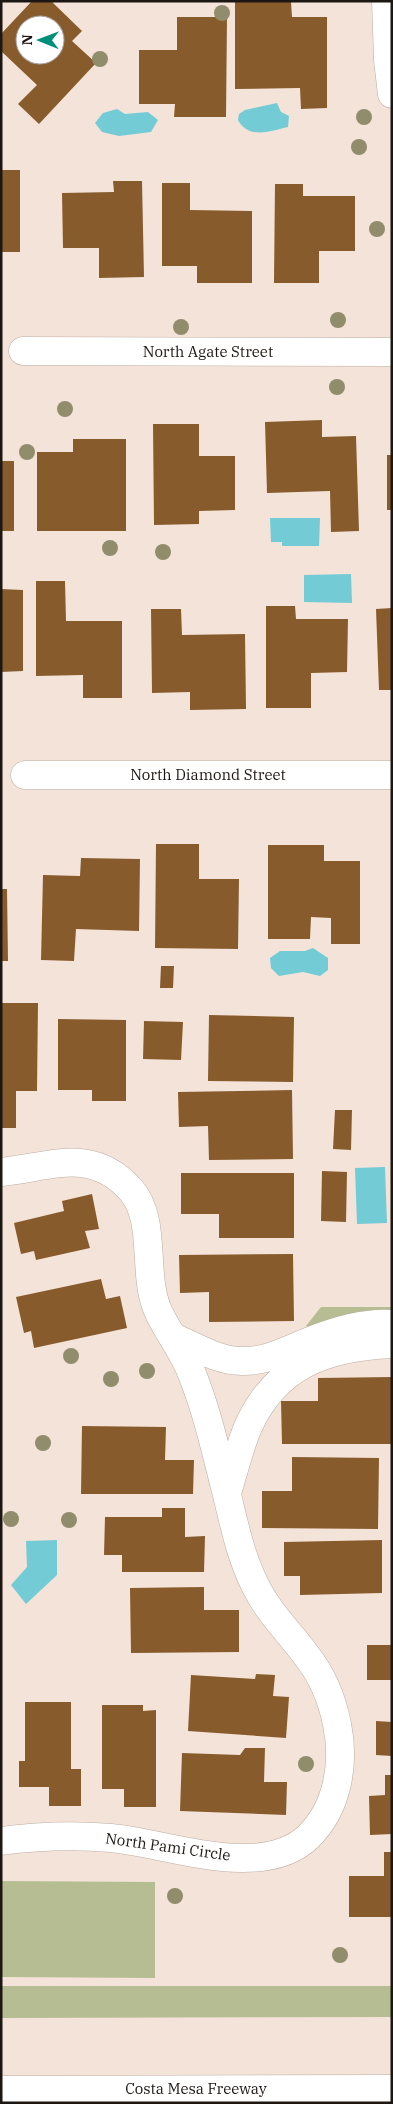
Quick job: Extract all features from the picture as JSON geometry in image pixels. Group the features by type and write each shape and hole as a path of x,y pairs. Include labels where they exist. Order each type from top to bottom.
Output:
{"main road":[{"path":"386,1 388,60 392,94"},
{"name":"North Agate Street","path":"24,351 392,352"},
{"name":"North Diamond Street","path":"25,775 392,776"},
{"name":"North Pami Circle","path":"1,1172 63,1161 80,1162 98,1166 115,1175 133,1192 145,1222 152,1295 163,1322 192,1372 239,1542 255,1584 266,1605 308,1657 325,1687 332,1704 341,1760 334,1796 317,1827 307,1838 282,1853 246,1858 227,1857 141,1842 88,1836 1,1841"},
{"path":"173,1337 227,1359 240,1361 261,1360 334,1332 361,1326 392,1324"},
{"path":"226,1493 248,1427 272,1389 290,1373 313,1360 333,1352 348,1348 392,1344"},
{"name":"Costa Mesa Freeway","path":"1,2090 392,2088"}],"green space":[{"path":"321,1307 392,1307 392,1315 311,1331 306,1326"},
{"path":"1,1881 155,1882 155,1978 1,1977"},
{"path":"1,1986 392,1986 392,2017 1,2018"}],"water":[{"path":"277,103 281,112 289,116 288,127 267,132 254,132 248,130 238,120 239,114 245,110"},
{"path":"117,109 125,114 148,112 158,120 151,132 119,136 102,132 95,123 103,113"},
{"path":"270,518 320,518 319,546 282,546 282,542 271,542"},
{"path":"351,574 352,603 304,602 304,575"},
{"path":"313,948 328,958 328,970 320,976 303,972 279,976 271,968 270,958 280,951 305,951"},
{"path":"385,1167 387,1223 357,1224 355,1168"},
{"path":"57,1540 57,1575 26,1604 11,1585 27,1567 26,1541"}],"building":[{"path":"32,1 51,1 82,31 72,41 96,63 39,124 18,104 37,85 16,65 65,65 65,15 19,15"},
{"path":"235,2 291,2 292,17 327,17 327,108 301,109 300,88 235,89"},
{"path":"177,17 227,17 226,117 174,117 175,104 139,104 139,50 177,50"},
{"path":"15,19 15,64 1,51 1,34"},
{"path":"1,170 20,170 20,252 1,252"},
{"path":"113,181 142,181 144,277 99,278 99,248 63,248 62,193 114,192"},
{"path":"162,183 190,183 190,210 252,211 252,283 197,283 197,266 162,266"},
{"path":"275,184 303,184 303,196 355,196 355,251 319,251 319,283 274,283"},
{"path":"322,420 322,437 356,436 359,531 331,532 330,491 267,493 265,422"},
{"path":"153,424 199,424 199,456 235,456 235,510 199,511 199,524 154,525"},
{"path":"73,439 126,439 126,531 37,531 37,452 73,452"},
{"path":"387,455 392,455 392,510 387,510"},
{"path":"1,461 14,461 14,531 1,531"},
{"path":"36,581 65,581 66,621 122,621 122,698 83,698 83,675 36,676"},
{"path":"1,589 23,590 23,671 1,672"},
{"path":"266,606 295,606 296,619 348,619 347,672 311,673 311,708 266,708"},
{"path":"392,608 392,690 379,690 376,609"},
{"path":"151,609 181,609 182,635 245,634 246,709 190,710 190,692 152,693"},
{"path":"156,844 199,844 199,879 239,879 238,949 155,948"},
{"path":"268,845 324,845 324,861 360,861 360,944 331,944 331,918 311,917 310,939 268,939"},
{"path":"81,858 140,859 139,931 76,929 74,961 41,960 43,875 80,876"},
{"path":"1,889 7,889 8,961 1,961"},
{"path":"161,966 174,966 173,988 160,988"},
{"path":"1,1003 38,1003 37,1091 16,1091 16,1128 1,1128"},
{"path":"209,1015 294,1017 293,1082 208,1081"},
{"path":"58,1019 126,1020 126,1101 92,1101 92,1090 58,1090"},
{"path":"144,1021 183,1022 181,1060 143,1059"},
{"path":"292,1090 293,1159 209,1160 208,1126 179,1127 178,1092"},
{"path":"335,1110 352,1110 351,1150 333,1149"},
{"path":"322,1171 347,1172 346,1222 321,1221"},
{"path":"181,1173 294,1173 294,1238 219,1238 219,1214 181,1214"},
{"path":"92,1194 99,1229 85,1231 90,1248 36,1260 34,1251 21,1254 14,1223 64,1211 62,1201"},
{"path":"293,1254 294,1321 209,1322 209,1292 180,1293 179,1255"},
{"path":"101,1279 106,1299 120,1296 127,1328 34,1348 31,1331 24,1333 16,1297"},
{"path":"392,1377 392,1444 282,1444 281,1401 318,1401 318,1378"},
{"path":"82,1426 166,1427 165,1460 194,1460 193,1494 81,1494"},
{"path":"292,1457 379,1458 378,1529 262,1528 262,1491 292,1491"},
{"path":"162,1508 185,1508 185,1537 205,1536 204,1572 122,1572 122,1555 104,1555 105,1517 162,1517"},
{"path":"382,1540 382,1593 300,1595 300,1576 284,1576 284,1542"},
{"path":"204,1587 204,1610 239,1610 239,1652 131,1653 130,1588"},
{"path":"367,1645 392,1645 392,1680 367,1680"},
{"path":"256,1674 275,1675 273,1696 289,1697 286,1738 188,1731 191,1675 255,1679"},
{"path":"25,1702 71,1702 71,1769 81,1769 81,1806 49,1806 49,1787 19,1787 19,1761 25,1761"},
{"path":"102,1705 143,1705 143,1711 156,1710 156,1807 124,1807 124,1789 102,1789"},
{"path":"376,1721 392,1722 392,1756 376,1755"},
{"path":"245,1748 265,1748 264,1782 287,1782 286,1815 180,1811 182,1753 240,1755"},
{"path":"385,1775 392,1775 392,1834 370,1835 369,1796 385,1795"},
{"path":"384,1852 392,1852 392,1917 349,1917 349,1876 384,1876"}]}
